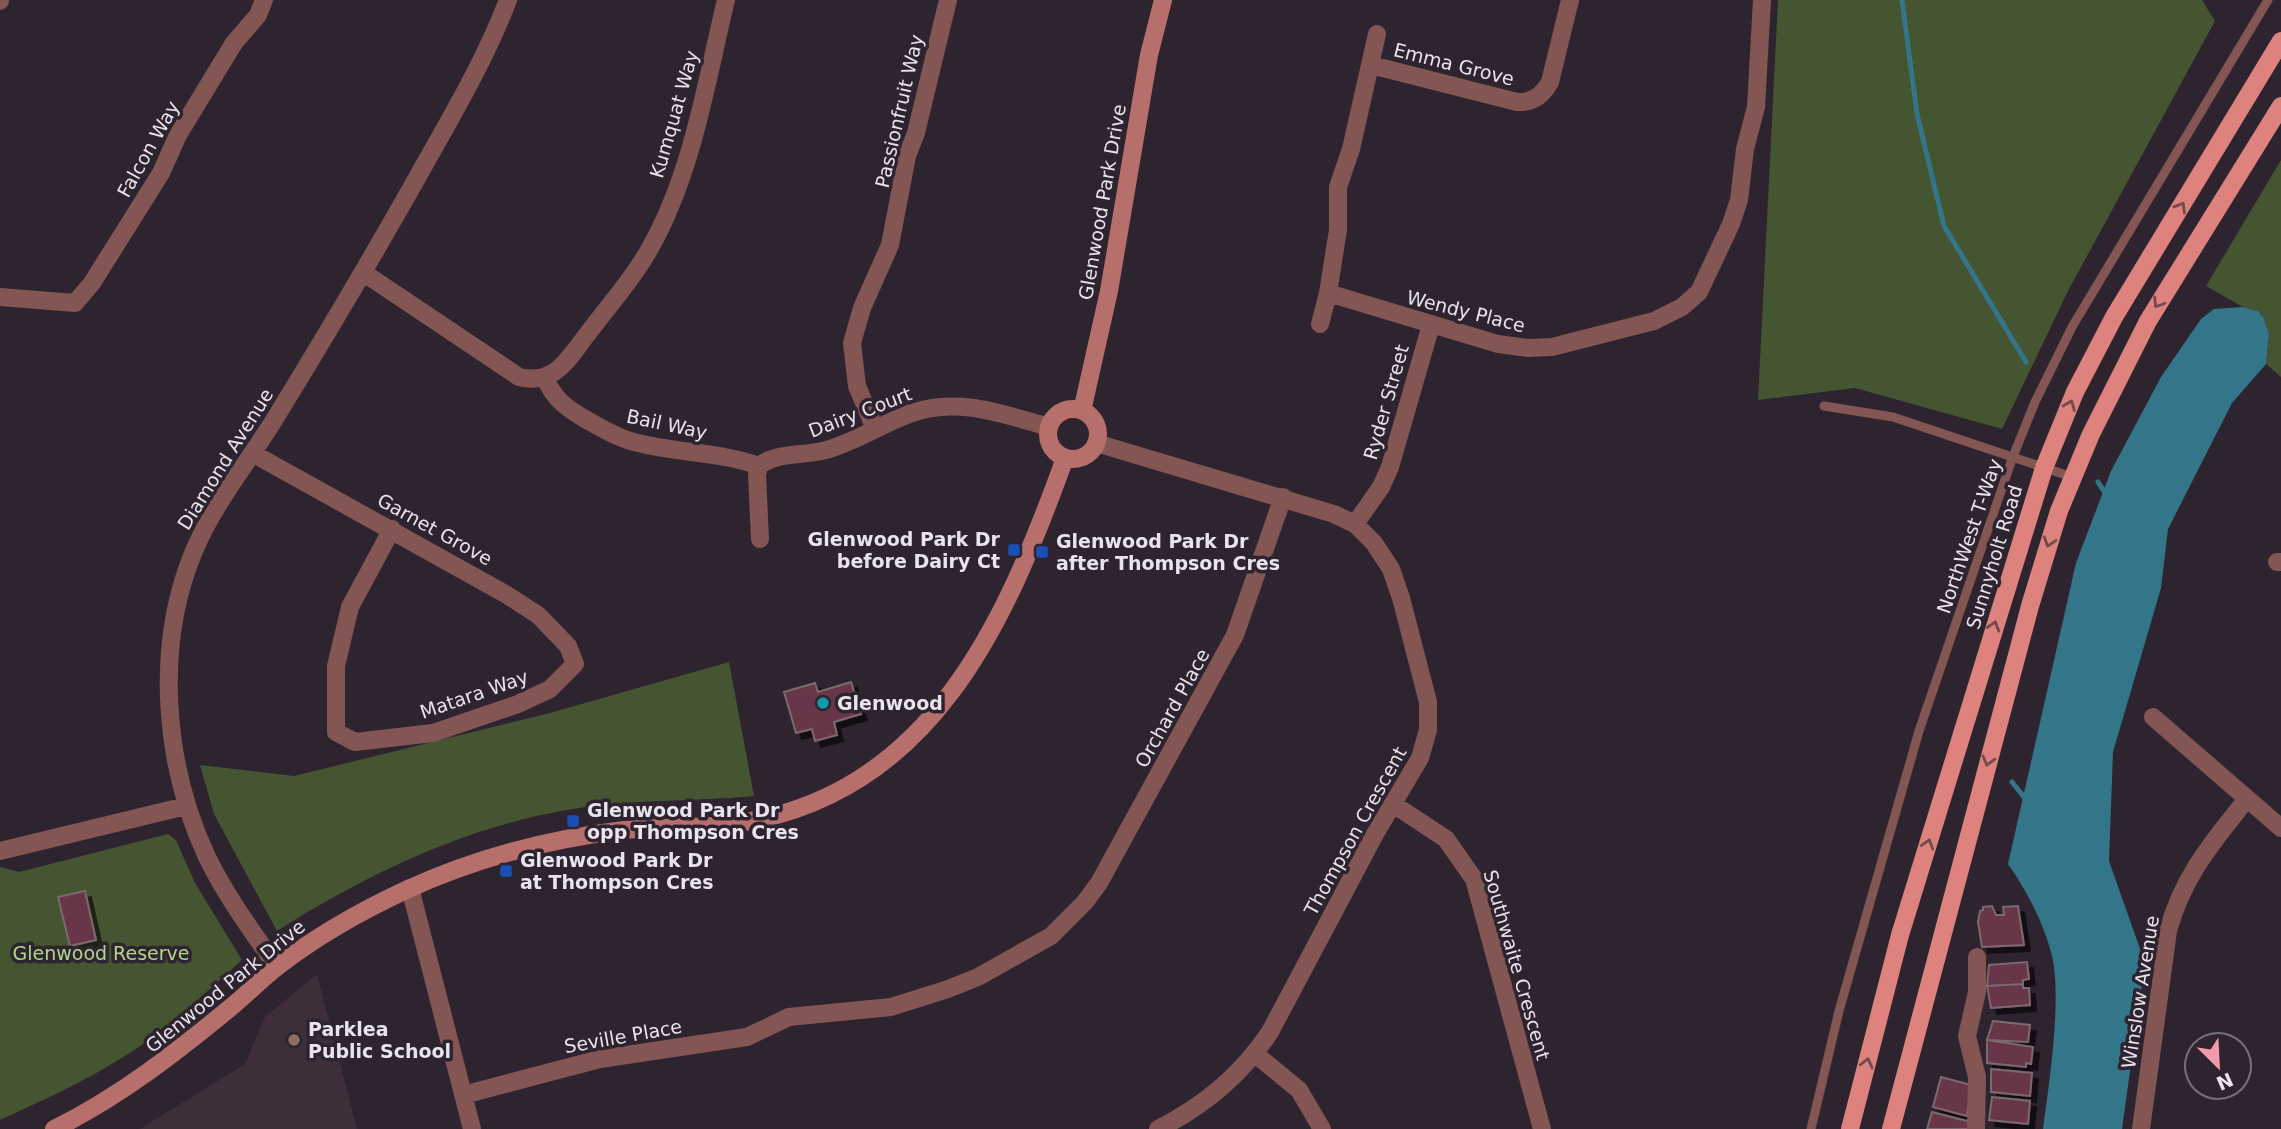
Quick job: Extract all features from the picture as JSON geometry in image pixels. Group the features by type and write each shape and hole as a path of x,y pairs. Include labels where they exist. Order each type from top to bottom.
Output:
{"main road":[{"name":"Sunnyholt Road","path":"1850,1129 1900,935 2044,468 2075,392 2115,317 2281,41"},
{"path":"1891,1129 2033,595 2073,477 2148,321 2281,106"}],"street":[{"name":"Diamond Avenue","path":"277,967 217,877 186,806 176,759 170,688 172,636 180,588 214,510 254,454 363,273 489,48 508,0"},
{"name":"Kumquat Way","path":"545,378 559,371 634,273 659,230 690,147 726,0"},
{"name":"Passionfruit Way","path":"875,429 857,386 852,343 858,317 887,256 907,156 916,133 948,0"},
{"name":"Glenwood Park Drive","path":"1082,411 1109,291 1149,55 1163,0"},
{"name":"Emma Grove","path":"1377,34 1371,65 1517,102 1530,101 1543,93 1550,82 1570,0"},
{"name":"Wendy Place","path":"1328,293 1506,346 1540,349 1654,321 1682,307 1699,292 1734,217 1739,200 1745,149 1756,107 1762,0"},
{"name":"Falcon Way","path":"0,298 75,303 92,284 162,173 178,135 234,43 261,8"},
{"path":"1320,324 1338,230 1338,187 1371,65"},
{"path":"363,273 519,377 545,378"},
{"name":"Ryder Street","path":"1355,524 1381,487 1390,467 1431,325"},
{"name":"Bail Way","path":"545,378 551,392 563,406 609,433 636,443 731,458 759,466"},
{"name":"Dairy Court","path":"759,466 770,459 807,455 847,444 909,414 947,405 987,410 1049,427"},
{"path":"1082,411 1096,423 1096,443 1082,458 1065,458 1052,447 1049,427 1060,412 1082,411"},
{"name":"Thompson Crescent","path":"1096,443 1283,497 1355,524 1374,543 1391,569 1428,702 1428,730 1420,758 1280,1016 1255,1053 1200,1104 1157,1129"},
{"name":"Garnet Grove","path":"254,454 392,529 538,615 568,646 575,664"},
{"name":"Glenwood Park Drive","path":"54,1129 105,1102 157,1067 277,967 324,933 410,888 471,864 561,840 635,829 729,825 771,817 815,802 859,780 917,735 961,681 1023,566 1065,458"},
{"path":"759,466 757,483 760,539"},
{"name":"Orchard Place","path":"789,1017 891,1007 948,989 1044,941 1085,902 1218,670 1248,603 1283,497"},
{"name":"Matara Way","path":"392,529 349,607 336,666 336,732 355,742 433,733 518,704 550,689 575,664"},
{"path":"2153,717 2281,828"},
{"name":"Winslow Avenue","path":"2141,1129 2168,931 2175,906 2199,859 2246,800"},
{"name":"Southwaite Crescent","path":"1393,804 1446,839 1474,879 1542,1129"},
{"path":"0,851 186,806"},
{"path":"410,888 472,1129"},
{"path":"1976,1129 1977,1077 1967,1036 1977,992 1977,957"},
{"name":"Seville Place","path":"463,1095 600,1059 747,1037 789,1017"},
{"path":"1255,1053 1300,1090 1322,1129"}],"lane":[{"name":"NorthWest T-Way","path":"1811,1129 1839,1011 1912,756 2012,459 2035,402 2072,327 2268,0"},
{"path":"1825,406 1893,417 2012,459 2073,477"}],"shaded area":[{"name":"Parklea Public School","path":"317,974 357,1129 140,1129 245,1064 265,1017"}],"green space":[{"path":"1778,0 2202,0 2215,21 2068,291 2002,429 1855,388 1758,400"},
{"path":"2281,160 2281,377 2266,364 2269,336 2264,318 2258,311 2243,307 2206,286"},
{"path":"729,662 754,796 609,804 523,819 449,843 413,858 344,892 277,931 214,814 200,765 294,776 550,713"},
{"name":"Glenwood Reserve","path":"168,834 176,840 195,883 242,960 137,1048 76,1084 0,1120 0,867 19,872"}],"water":[{"path":"2243,307 2258,311 2264,318 2269,335 2266,364 2232,403 2168,529 2161,588 2113,752 2109,861 2145,963 2122,1129 2043,1129 2054,1042 2055,974 2049,944 2040,920 2008,864 2076,563 2111,471 2161,377 2201,319 2214,309"}],"building":[{"name":"Glenwood","path":"851,682 861,714 834,722 837,735 815,741 812,729 796,733 784,692 815,683 818,692"},
{"path":"85,891 96,940 70,946 58,897"},
{"path":"1992,906 1996,915 2004,915 2003,907 2018,906 2024,945 1982,947 1978,922 1980,911 1983,907"},
{"path":"2027,962 2029,979 2023,980 2023,984 1987,986 1989,965"},
{"path":"2023,984 2023,988 2029,988 2030,1005 1991,1008 1987,986"},
{"path":"1993,1021 2030,1025 2028,1042 1987,1040"},
{"path":"1987,1040 2033,1047 2031,1064 2026,1063 2026,1067 1987,1063"},
{"path":"1991,1069 2032,1073 2030,1096 1991,1092"},
{"path":"1941,1077 1971,1085 1967,1116 1933,1107"},
{"path":"1992,1097 2030,1101 2028,1124 1989,1120"},
{"path":"1932,1112 1971,1122 1969,1129 1927,1129"}],"waterway":[{"path":"1902,0 1917,114 1944,226 2026,362"},
{"path":"2098,482 2106,494"},
{"path":"2012,782 2028,802"}],"place":[{"name":"Glenwood Park Dr before Dairy Ct","path":"1014,550"},
{"name":"Glenwood Park Dr after Thompson Cres","path":"1042,552"},
{"name":"Glenwood","path":"823,703"},
{"name":"Glenwood Park Dr opp Thompson Cres","path":"573,821"},
{"name":"Glenwood Park Dr at Thompson Cres","path":"506,871"},
{"name":"Parklea Public School","path":"294,1040"}]}
